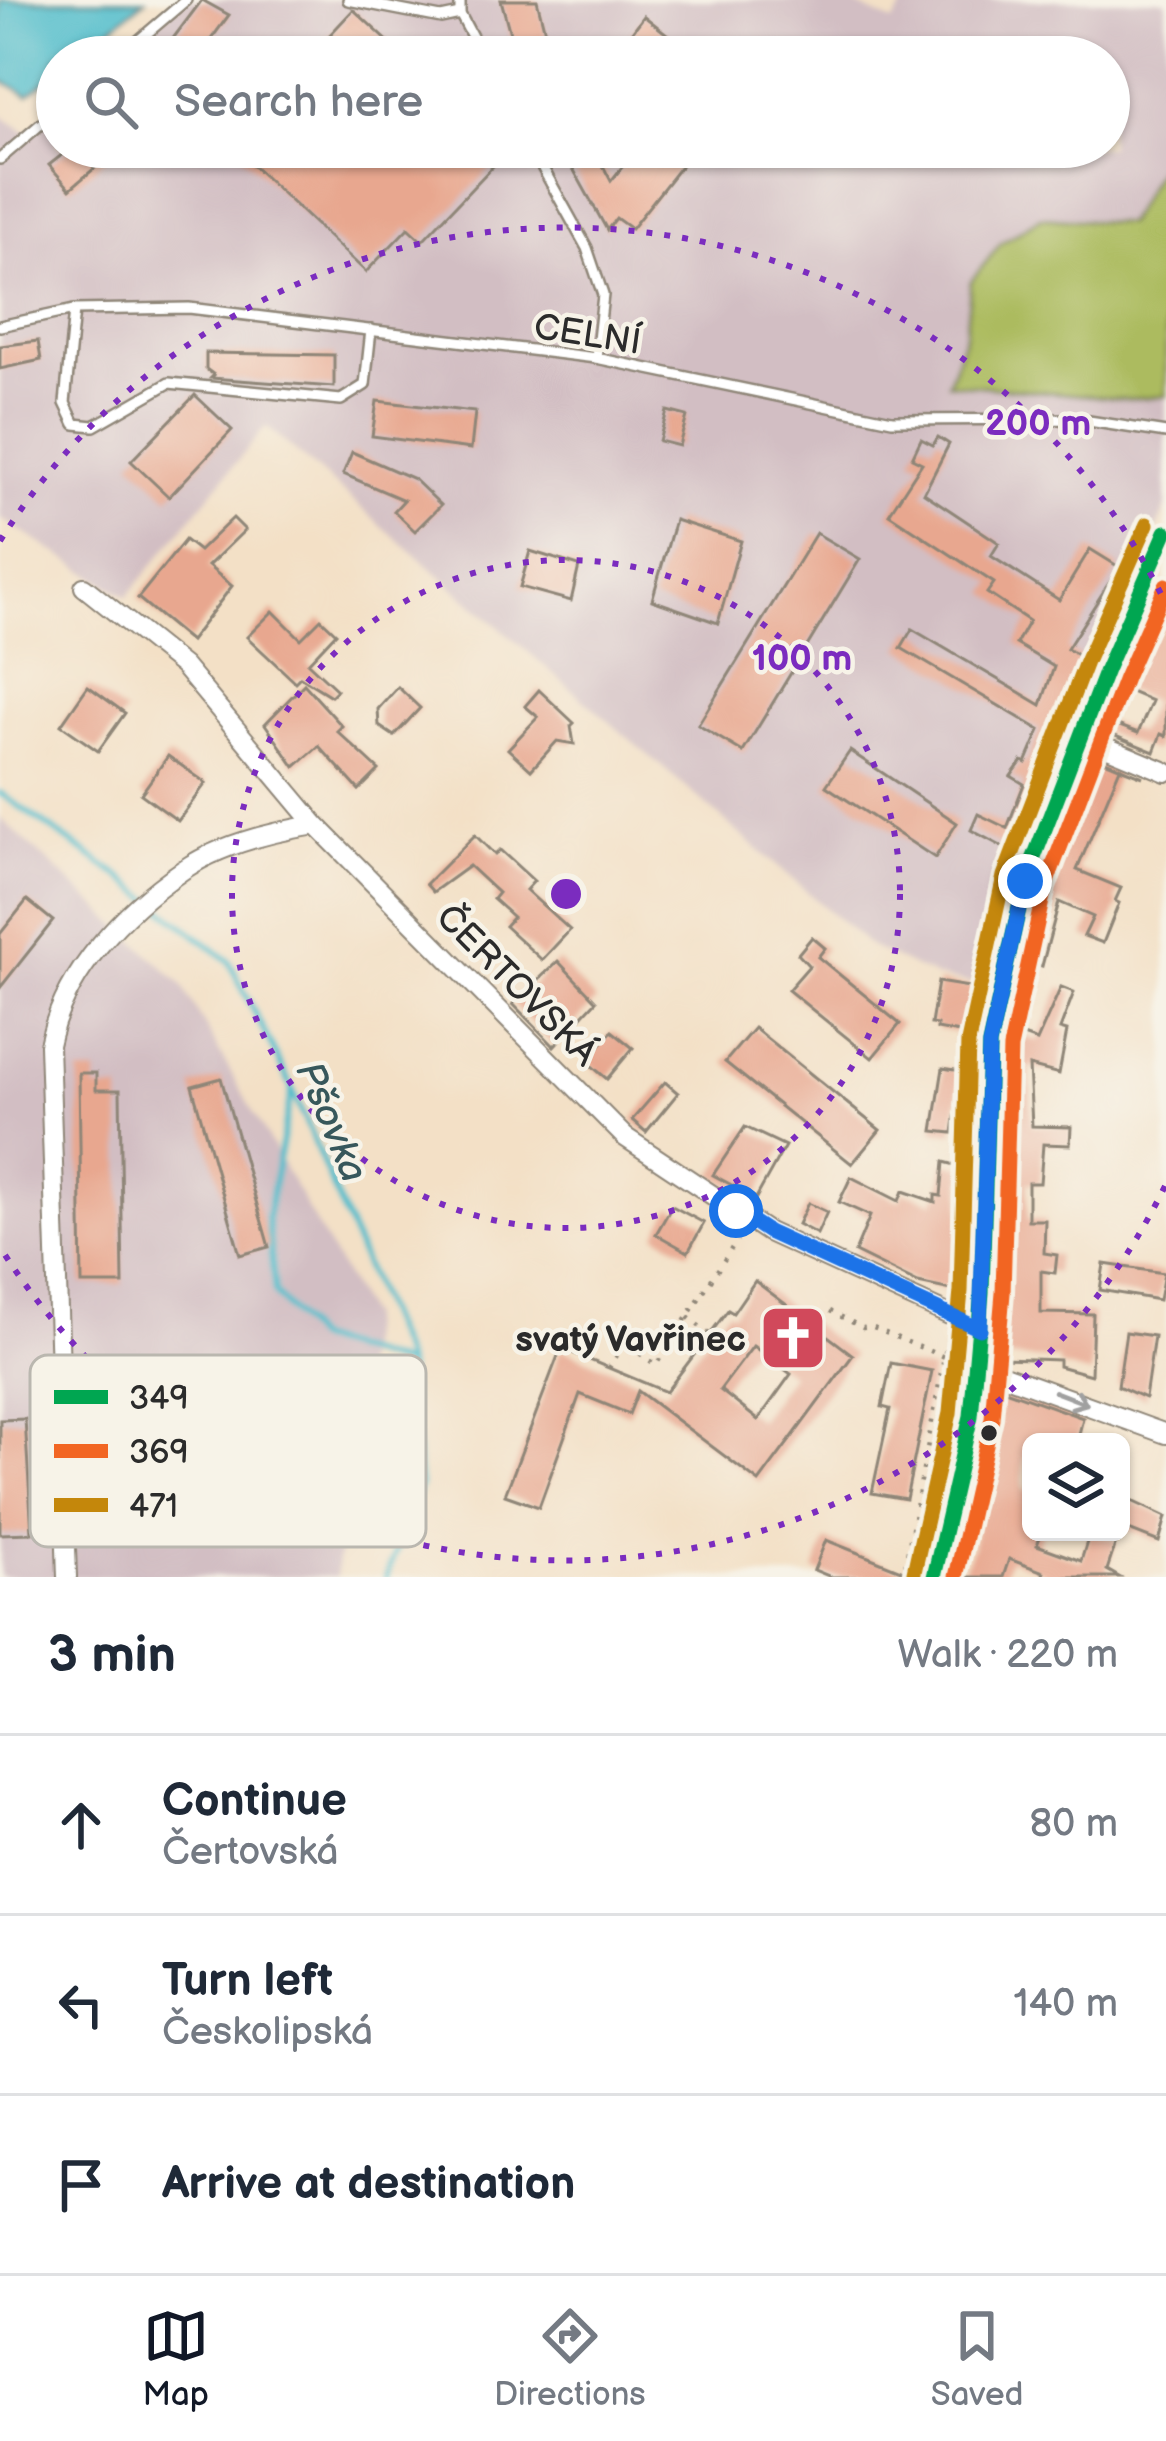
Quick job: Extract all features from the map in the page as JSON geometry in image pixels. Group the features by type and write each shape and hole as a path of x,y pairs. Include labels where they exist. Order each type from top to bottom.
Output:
{"street":[{"path":"934,1577 971,1416 980,1329 989,1045 1025,881 1106,670 1166,532"},
{"name":"ČERTOVSKÁ","path":"84,587 183,666 316,825 625,1137 731,1220 768,1232 980,1329"},
{"path":"1082,737 1166,772"},
{"path":"59,1355 49,1045 67,988 136,909 185,868 274,832 316,825"},
{"path":"976,1364 1166,1434"},
{"path":"66,1547 67,1577"}],"lane":[{"path":"144,36 186,0"},
{"path":"348,0 441,18 460,14"},
{"path":"460,0 460,14 472,36"},
{"path":"0,159 36,128"},
{"path":"543,168 587,248 603,296 596,358"},
{"name":"CELNÍ","path":"0,326 74,310 189,308 596,358 892,420 1076,419 1166,433"},
{"path":"74,310 65,403 75,424 94,426 170,383 341,400 365,385 371,331"}],"path":[{"path":"609,1368 625,1343 656,1365 740,1236 731,1220"},
{"path":"830,1311 862,1328 944,1357"},
{"path":"688,1317 710,1334"},
{"path":"903,1577 951,1318"}],"shaded area":[{"path":"184,0 844,0 893,22 909,0 1166,0 1166,507 994,897 973,984 936,977 871,947 266,426 127,597 0,518 0,115 28,133 36,126 36,168 1130,168 1130,36 142,36"},
{"path":"0,818 181,983 368,1317 363,1355 30,1355 30,1547 340,1547 336,1577 0,1577"}],"green space":[{"path":"1166,155 1166,396 1127,399 948,383 965,335 971,281 1001,243 1041,217 1126,224"}],"water":[{"path":"0,0 145,0 101,36 36,36 36,89 28,95 0,79"}],"building":[{"path":"202,0 229,15 214,36 175,36"},
{"path":"501,0 537,0 546,36 511,36"},
{"path":"353,10 382,36 329,36"},
{"path":"644,16 669,36 629,36"},
{"path":"52,168 95,168 70,189"},
{"path":"255,168 491,168 422,241 408,228 366,272"},
{"path":"573,168 604,168 611,181 621,168 679,168 631,229 616,218 607,230"},
{"path":"38,341 41,360 0,369 0,346"},
{"path":"206,353 334,355 334,387 211,378"},
{"path":"195,395 232,430 169,497 131,461"},
{"path":"377,401 475,412 471,449 372,436"},
{"path":"667,411 687,416 679,446 659,441"},
{"path":"938,437 949,444 924,493 999,543 991,556 1059,600 1090,549 1119,567 1067,649 1088,661 1067,728 1016,854 971,830 978,814 1007,828 1024,784 1011,776 1022,761 1026,763 1040,730 901,648 912,629 1041,705 1054,667 1016,644 1029,621 987,593 994,583 889,514 922,463 912,458 921,439 933,445"},
{"path":"352,452 414,479 441,505 415,531 394,511 404,500 343,474"},
{"path":"233,518 245,530 208,566 232,586 190,641 138,598 185,540 199,551"},
{"path":"675,520 741,541 718,623 652,600"},
{"path":"816,533 860,559 743,752 698,725"},
{"path":"530,551 579,566 571,601 520,587"},
{"path":"1166,590 1166,736 1161,734 1154,752 1103,731 1107,721 1138,733 1152,701 1121,688"},
{"path":"273,611 301,639 321,619 336,633 308,663 337,690 331,696 300,677 295,682 247,637"},
{"path":"304,684 342,726 337,731 379,770 359,790 319,746 295,767 265,724"},
{"path":"88,686 125,713 98,751 61,725"},
{"path":"398,687 420,708 394,736 379,726 378,709"},
{"path":"539,690 574,723 574,744 557,741 531,770 508,749 538,717 525,706"},
{"path":"850,751 957,823 935,858 826,786"},
{"path":"168,756 206,783 178,821 141,794"},
{"path":"1093,756 1143,777 1120,768 1077,870 1121,888 1115,901 1119,903 1103,943 1084,936 1093,917 1059,902 1042,966 1023,960 1041,895 1037,893 1066,835"},
{"path":"475,835 534,881 526,890 570,930 542,960 505,926 513,917 493,899 498,893 469,866 433,892 426,884"},
{"path":"27,900 53,921 0,988 0,934"},
{"path":"812,937 825,948 818,957 900,1024 872,1058 788,990 809,966 798,954"},
{"path":"558,961 596,1001 554,1046 513,1004"},
{"path":"938,982 975,988 965,1034 931,1024"},
{"path":"1061,987 1074,992 1060,1029 1067,1031 1059,1074 1029,1066 1032,1126 1071,1127 1070,1145 1043,1144 1040,1183 1028,1183 1028,1220 1045,1220 1044,1253 1057,1255 1055,1273 1041,1271 1041,1313 1093,1314 1091,1375 1059,1366 1059,1360 1002,1358 995,1351 1002,1064 1007,1065 1012,1032 1037,1041"},
{"path":"754,1028 880,1130 852,1164 725,1062"},
{"path":"612,1031 633,1048 607,1079 586,1061"},
{"path":"943,1068 961,1071 953,1133 933,1131"},
{"path":"79,1073 96,1073 96,1090 120,1090 123,1284 82,1284"},
{"path":"221,1078 269,1247 240,1255 192,1086"},
{"path":"665,1082 678,1093 646,1132 632,1120"},
{"path":"745,1127 785,1146 756,1198 713,1175"},
{"path":"944,1162 963,1167 959,1285 951,1290 918,1283 855,1252 870,1216 839,1202 851,1177 899,1201 903,1191 935,1202 935,1195 941,1196"},
{"path":"808,1203 827,1212 817,1234 798,1224"},
{"path":"672,1206 704,1223 688,1252 656,1234"},
{"path":"1104,1264 1164,1273 1159,1300 1100,1290"},
{"path":"755,1281 853,1355 759,1482 638,1391 629,1414 580,1394 539,1507 505,1495 561,1348 666,1392 728,1310 733,1313","holes":["753,1346 791,1374 758,1420 720,1390"]},
{"path":"1126,1332 1154,1336 1145,1398 1118,1386"},
{"path":"891,1363 932,1371 906,1499 872,1493 890,1409 882,1407"},
{"path":"994,1386 1083,1418 1079,1433 1022,1433 1022,1541 1039,1541 1037,1545 1081,1561 1087,1541 1117,1541 1107,1570 1119,1577 1042,1577 1044,1572 1009,1559 1003,1577 961,1577 987,1477"},
{"path":"25,1419 30,1533 0,1534 0,1420"},
{"path":"1130,1500 1166,1517 1159,1542 1130,1531"},
{"path":"826,1540 916,1577 831,1577 814,1570"}],"waterway":[{"name":"Pšovka","path":"0,793 129,883 229,961 292,1088 402,1355"},
{"path":"292,1089 267,1217 275,1293 314,1339 371,1355"},
{"name":"Pšovka","path":"386,1577 397,1547"}],"transit line":[{"name":"471","path":"914,1572 950,1413 961,1291 968,1042 1004,876 1086,662 1147,524"},
{"name":"349","path":"934,1577 971,1416 982,1292 989,1045 1025,881 1106,670 1166,532"},
{"name":"369","path":"956,1577 992,1418 1003,1293 1010,1048 1045,887 1166,585"}],"place":[{"name":"svatý Vavřinec","path":"793,1338"}],"route":[{"path":"736,1211 768,1232 980,1329 989,1045 1025,881"}]}
